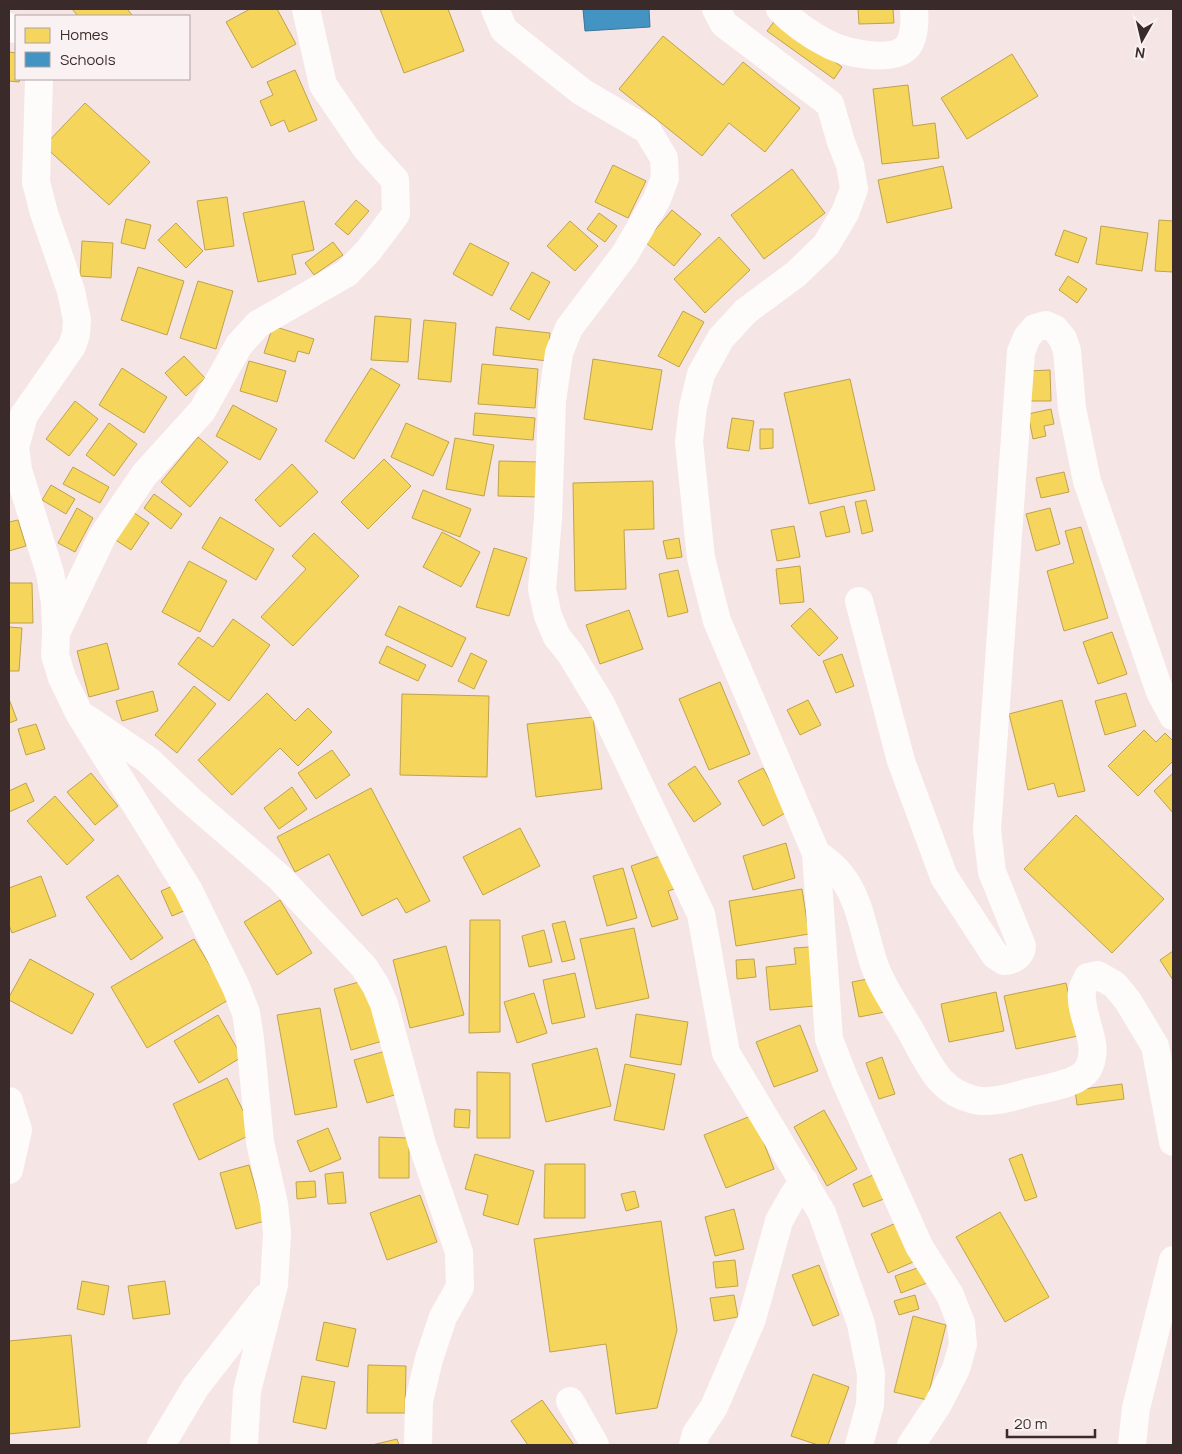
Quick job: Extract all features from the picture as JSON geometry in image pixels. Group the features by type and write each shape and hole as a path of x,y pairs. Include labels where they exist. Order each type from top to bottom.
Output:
{"street":[{"path":"56,633 102,537 144,475 202,411 239,345 258,324 347,273 369,250 396,214 396,180 366,148 323,85 306,9"},
{"path":"495,9 504,30 582,92 647,130 664,158 665,178 657,199 625,254 569,328 560,353 552,401 548,518 542,589 548,616 556,636 570,653 601,704 700,914 726,1053 822,1213 861,1324 871,1374 870,1405 859,1445"},
{"path":"716,9 724,24 830,104 850,165 854,189 844,213 826,246 796,274 746,311 721,338 701,374 693,407 689,442 700,558 717,621 816,853 829,1038 845,1080 919,1246 950,1294 961,1323 963,1344 956,1369 937,1406 911,1445"},
{"path":"780,9 811,35 832,46 847,52 878,56 894,54 906,49 912,37 914,9"},
{"path":"39,80 36,182 44,212 71,291 77,320 76,334 72,346 24,415 12,446 50,573 55,602 55,655 62,678 79,713 188,889 236,987 246,1013 260,1142 274,1204 277,1233 274,1285 247,1392 244,1445"},
{"path":"859,601 901,761 944,877 995,955 1004,961 1015,959 1022,952 1022,946 992,872 987,830 1021,352 1027,337 1035,328 1046,325 1055,329 1064,339 1067,351 1072,408 1087,480 1160,692 1173,716"},
{"path":"79,713 148,760 190,800 278,877 364,967 376,986 384,1004 422,1144 459,1252 460,1287 443,1317 429,1359 419,1401 418,1445"},
{"path":"816,853 830,864 845,881 853,894 875,966 928,1062 940,1080 950,1089 972,1100 987,1102 1073,1081 1084,1074 1089,1067 1093,1048 1083,1008 1082,990 1088,977 1098,975 1115,985 1156,1046 1173,1142"},
{"path":"9,1100 18,1130 9,1170"},
{"path":"693,1445 696,1434 714,1407 752,1319 780,1221 804,1181"},
{"path":"1132,1445 1136,1408 1173,1260"},
{"path":"161,1445 195,1388 274,1285"},
{"path":"570,1401 595,1445"}],"building: Homes":[{"path":"72,9 127,9 132,15 77,15"},
{"path":"250,9 277,9 296,44 252,68 226,22"},
{"path":"380,9 448,9 464,51 404,73"},
{"path":"858,9 893,9 894,23 859,24"},
{"path":"776,19 842,67 834,79 767,31"},
{"path":"663,36 723,85 743,62 800,108 765,152 729,123 702,156 619,89"},
{"path":"9,52 15,53 15,80 20,80 19,82 9,81"},
{"path":"1012,54 1038,96 967,139 941,98"},
{"path":"295,70 317,120 289,132 284,120 271,126 260,101 273,95 267,82"},
{"path":"908,85 913,126 935,123 939,158 882,164 873,89"},
{"path":"85,103 150,162 109,205 44,146"},
{"path":"613,165 646,181 628,218 595,202"},
{"path":"943,166 952,208 887,223 878,180"},
{"path":"792,169 825,213 764,259 731,215"},
{"path":"227,197 234,246 205,250 197,201"},
{"path":"356,200 369,211 348,235 335,224"},
{"path":"304,201 314,250 292,255 296,274 258,282 243,213"},
{"path":"672,210 701,234 674,266 645,242"},
{"path":"599,213 617,226 605,242 587,229"},
{"path":"126,219 151,225 145,249 121,243"},
{"path":"1159,220 1173,221 1173,272 1155,271"},
{"path":"570,221 598,246 575,271 547,246"},
{"path":"176,223 203,251 186,268 158,240"},
{"path":"1101,226 1148,233 1142,271 1096,264"},
{"path":"1064,230 1087,238 1078,263 1055,255"},
{"path":"719,237 750,270 705,313 674,279"},
{"path":"82,241 113,243 111,278 80,276"},
{"path":"333,242 343,255 314,275 305,263"},
{"path":"470,243 509,263 492,296 453,274"},
{"path":"138,267 184,281 167,335 121,320"},
{"path":"532,272 550,282 529,320 510,309"},
{"path":"1068,276 1087,289 1077,303 1059,290"},
{"path":"198,281 233,291 216,349 180,338"},
{"path":"683,311 704,322 679,367 658,356"},
{"path":"375,316 411,319 408,362 371,360"},
{"path":"424,320 456,323 451,382 418,379"},
{"path":"273,326 314,339 309,354 298,351 295,362 264,353"},
{"path":"496,327 550,333 548,361 493,355"},
{"path":"184,356 205,378 186,396 165,373"},
{"path":"593,359 662,370 652,430 584,419"},
{"path":"249,361 286,371 277,402 240,391"},
{"path":"482,364 538,369 535,408 478,404"},
{"path":"122,368 167,397 144,433 99,405"},
{"path":"371,368 400,385 354,459 325,441"},
{"path":"1050,370 1051,401 1029,401 1028,371"},
{"path":"850,379 875,490 809,504 784,393"},
{"path":"75,401 98,419 69,456 46,439"},
{"path":"233,405 277,429 260,460 216,436"},
{"path":"1051,409 1054,424 1044,426 1046,436 1033,439 1028,414"},
{"path":"475,413 535,418 533,440 473,435"},
{"path":"732,418 754,421 749,451 727,448"},
{"path":"109,423 137,444 114,476 86,455"},
{"path":"406,423 449,442 433,476 391,457"},
{"path":"760,429 773,429 773,448 760,449"},
{"path":"198,437 228,462 190,507 161,482"},
{"path":"455,438 494,445 484,496 446,489"},
{"path":"384,459 411,486 368,529 341,502"},
{"path":"499,461 541,462 540,497 498,496"},
{"path":"292,464 318,492 280,527 255,500"},
{"path":"73,467 109,487 100,503 63,484"},
{"path":"1064,472 1069,492 1041,498 1036,478"},
{"path":"653,481 654,529 624,530 626,589 575,591 573,483"},
{"path":"51,485 75,499 66,514 42,500"},
{"path":"423,490 471,509 460,537 412,518"},
{"path":"154,494 182,514 171,529 144,508"},
{"path":"866,500 873,531 862,534 855,502"},
{"path":"844,506 850,532 826,537 820,512"},
{"path":"77,508 93,518 75,552 58,543"},
{"path":"1050,508 1060,544 1036,551 1026,514"},
{"path":"133,512 149,523 131,550 114,539"},
{"path":"220,517 274,549 256,580 202,548"},
{"path":"18,520 26,546 9,551 9,522"},
{"path":"794,526 800,557 777,561 771,530"},
{"path":"1081,527 1108,618 1064,631 1047,571 1074,563 1065,531"},
{"path":"442,532 480,552 461,587 423,567"},
{"path":"314,533 359,576 293,646 261,617 306,569 292,556"},
{"path":"679,538 682,557 667,559 663,541"},
{"path":"494,548 527,558 509,616 476,607"},
{"path":"189,561 227,581 200,632 162,612"},
{"path":"800,566 804,602 780,604 776,569"},
{"path":"678,570 688,612 668,617 659,574"},
{"path":"9,583 32,583 33,623 9,623"},
{"path":"399,606 466,638 452,667 385,635"},
{"path":"810,608 838,638 819,656 791,626"},
{"path":"629,610 643,649 600,664 586,625"},
{"path":"233,619 270,645 229,701 178,664 198,637 213,647"},
{"path":"9,627 22,628 19,671 9,671"},
{"path":"1112,632 1127,674 1098,684 1083,642"},
{"path":"107,643 119,689 89,697 77,651"},
{"path":"387,646 426,665 418,681 379,663"},
{"path":"471,653 487,661 474,689 458,681"},
{"path":"842,654 854,686 836,693 823,661"},
{"path":"720,682 750,754 709,770 679,699"},
{"path":"194,686 216,704 177,753 155,735"},
{"path":"153,691 158,711 122,721 116,701"},
{"path":"267,693 295,721 308,708 332,732 298,766 280,748 232,795 198,760"},
{"path":"1126,693 1136,726 1105,735 1095,701"},
{"path":"402,694 489,696 487,777 400,775"},
{"path":"9,699 17,720 9,723"},
{"path":"808,700 821,725 800,735 787,710"},
{"path":"1062,700 1085,791 1058,797 1054,783 1028,790 1009,714"},
{"path":"593,717 602,789 536,797 527,724"},
{"path":"36,724 45,749 26,755 18,729"},
{"path":"1144,730 1156,742 1165,733 1173,741 1173,761 1138,796 1108,766"},
{"path":"332,750 350,775 316,799 298,773"},
{"path":"695,766 721,804 694,822 668,784"},
{"path":"763,768 787,812 763,826 738,781"},
{"path":"91,773 118,806 95,825 67,792"},
{"path":"1173,773 1173,813 1154,791"},
{"path":"26,783 34,801 9,812 9,791"},
{"path":"292,787 307,809 279,829 264,808"},
{"path":"371,788 430,901 406,913 397,898 362,916 329,854 295,872 277,837"},
{"path":"55,796 94,840 67,865 27,821"},
{"path":"1076,815 1164,899 1112,953 1024,869"},
{"path":"520,828 540,866 483,895 463,857"},
{"path":"786,843 795,878 753,890 743,856"},
{"path":"663,855 674,889 668,891 678,919 652,927 631,866"},
{"path":"623,868 637,918 607,926 593,876"},
{"path":"118,875 163,938 131,960 86,897"},
{"path":"41,876 56,916 12,933 9,925 9,888"},
{"path":"175,885 186,910 172,916 161,891"},
{"path":"802,889 809,934 736,946 729,901"},
{"path":"280,900 312,953 277,975 244,922"},
{"path":"470,920 500,920 500,1032 469,1033"},
{"path":"565,921 575,959 562,962 552,924"},
{"path":"634,928 649,998 596,1009 580,939"},
{"path":"544,930 552,962 529,967 522,936"},
{"path":"194,939 230,999 147,1048 111,987"},
{"path":"446,946 464,1015 410,1028 393,960"},
{"path":"810,947 815,1006 770,1010 766,967 796,964 794,948"},
{"path":"1173,951 1173,980 1160,960"},
{"path":"30,959 94,994 72,1034 9,1000"},
{"path":"754,959 756,977 737,979 736,960"},
{"path":"575,973 585,1017 552,1024 543,980"},
{"path":"878,977 885,1012 859,1017 852,982"},
{"path":"366,980 383,1041 351,1050 334,989"},
{"path":"1066,983 1078,1036 1016,1049 1004,996"},
{"path":"996,992 1004,1031 949,1042 941,1004"},
{"path":"534,993 547,1033 517,1043 504,1002"},
{"path":"320,1008 337,1107 295,1115 277,1015"},
{"path":"636,1014 688,1022 681,1065 630,1057"},
{"path":"218,1015 242,1057 199,1083 174,1041"},
{"path":"800,1025 818,1071 774,1087 756,1042"},
{"path":"597,1048 611,1106 546,1122 532,1064"},
{"path":"386,1051 398,1094 367,1103 354,1060"},
{"path":"882,1057 895,1094 879,1099 866,1063"},
{"path":"625,1064 675,1074 664,1130 614,1120"},
{"path":"477,1072 510,1073 510,1138 477,1138"},
{"path":"227,1078 254,1133 199,1160 173,1104"},
{"path":"1122,1084 1124,1099 1077,1105 1075,1090"},
{"path":"455,1109 470,1110 469,1128 454,1127"},
{"path":"824,1110 857,1169 827,1186 794,1127"},
{"path":"753,1115 774,1169 726,1188 704,1135"},
{"path":"328,1128 341,1159 310,1172 297,1141"},
{"path":"379,1137 409,1138 409,1178 379,1178"},
{"path":"475,1154 534,1171 518,1225 483,1215 488,1195 465,1189"},
{"path":"1022,1154 1037,1197 1025,1201 1009,1159"},
{"path":"545,1164 585,1164 585,1218 544,1218"},
{"path":"249,1165 265,1221 236,1229 220,1173"},
{"path":"343,1172 346,1203 328,1204 325,1174"},
{"path":"873,1175 884,1199 863,1207 853,1184"},
{"path":"315,1181 316,1197 297,1199 296,1182"},
{"path":"635,1191 639,1207 626,1211 621,1194"},
{"path":"420,1195 437,1242 387,1260 370,1213"},
{"path":"734,1209 744,1249 715,1256 705,1217"},
{"path":"1000,1212 1049,1297 1005,1322 956,1237"},
{"path":"661,1221 677,1330 657,1408 616,1414 606,1344 550,1352 534,1239"},
{"path":"896,1223 913,1262 888,1273 871,1234"},
{"path":"735,1260 738,1286 716,1288 713,1262"},
{"path":"819,1265 839,1315 813,1326 792,1275"},
{"path":"920,1267 927,1283 901,1293 895,1276"},
{"path":"82,1281 109,1286 104,1315 77,1309"},
{"path":"165,1281 170,1314 133,1319 128,1286"},
{"path":"734,1295 738,1317 714,1321 710,1298"},
{"path":"915,1295 919,1309 899,1315 894,1301"},
{"path":"913,1316 946,1325 927,1400 894,1392"},
{"path":"324,1322 356,1329 348,1367 316,1360"},
{"path":"71,1335 80,1427 9,1434 9,1341"},
{"path":"368,1365 406,1366 405,1413 367,1413"},
{"path":"813,1374 849,1387 828,1445 818,1445 791,1436"},
{"path":"302,1376 335,1382 326,1429 293,1422"},
{"path":"542,1400 574,1445 528,1445 511,1421"},
{"path":"397,1439 399,1445 372,1445"}],"building: Schools":[{"path":"583,9 649,9 650,27 585,31"}]}
